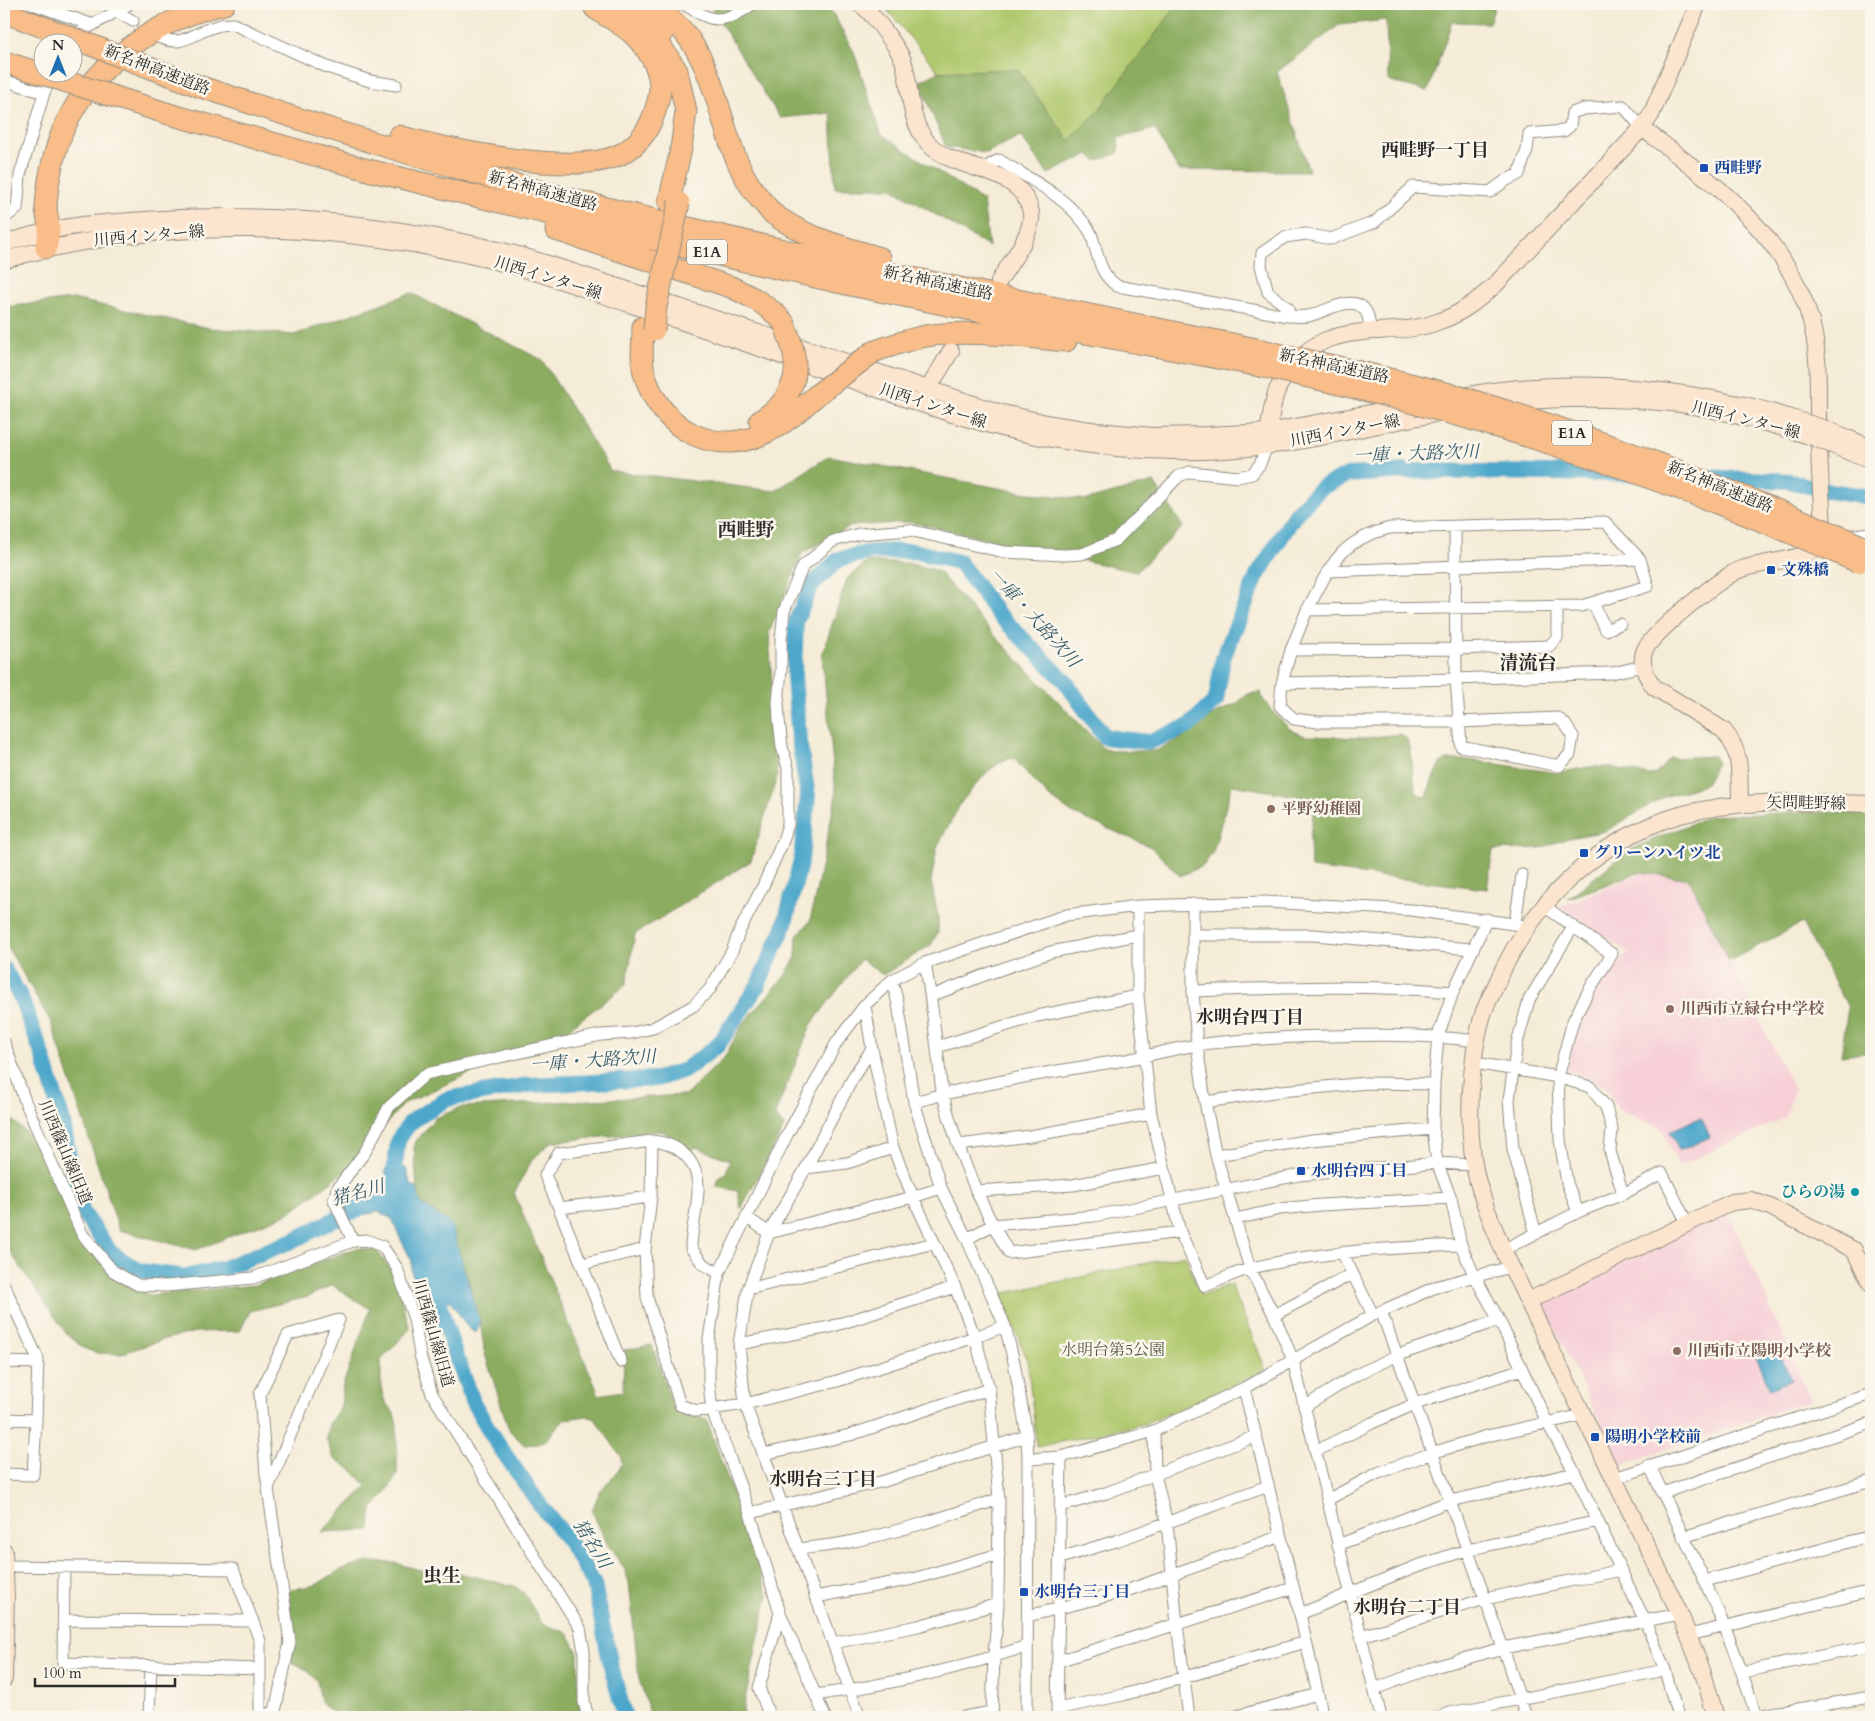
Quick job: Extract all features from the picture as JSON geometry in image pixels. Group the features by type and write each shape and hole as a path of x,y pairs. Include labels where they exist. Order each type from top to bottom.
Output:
{"highway":[{"path":"44,238 33,208 41,157 56,119 79,81 115,44 155,17 189,4"},
{"path":"44,238 46,207 54,158 66,122 88,88 116,57 158,28 204,8 224,4"},
{"path":"623,4 650,20 670,39 685,63 692,84 694,107 692,149 674,203 648,298 648,328 642,360 650,390 668,417 680,428 696,436 716,442 735,442 753,438 788,418 873,352 907,340 933,335 981,334 1253,361"},
{"path":"652,4 672,20 692,42 706,68 716,95 732,152 748,185 772,212 804,232 901,265 954,277 977,291"},
{"path":"587,6 626,18 642,28 658,42 677,71 686,111 674,203"},
{"path":"202,84 412,140 488,155 554,164 596,161 622,154 640,139 653,119 660,94 658,70 634,35 587,6"},
{"name":"新名神高速道路","path":"4,12 150,67 336,132 467,170 588,203 719,235 977,291 1439,408 1623,468 1867,560"},
{"name":"新名神高速道路","path":"4,62 169,114 368,170 846,284 1064,329 1253,361 1374,374 1463,398 1544,423 1616,447 1707,481 1867,560"},
{"path":"432,185 467,205 583,238 731,288 757,300 775,312 784,323 795,352 796,369 789,394 780,408 758,423 737,430 715,429 696,424 679,410 666,394 658,375 648,328"}],"street":[{"path":"33,4 93,25"},
{"path":"80,32 129,4"},
{"path":"684,4 707,17 724,18 743,12 752,4"},
{"path":"859,4 873,16 896,47 903,60 913,113 919,129 929,143 944,156 982,169 1008,181 1019,190 1026,200 1031,214 1030,225 999,281"},
{"path":"351,1237 334,1200 337,1189 365,1152 389,1107 426,1074 601,1035 632,1033 653,1028 693,1006 710,989 732,951 740,930 763,886 784,841 788,824 788,768 782,747 778,703 781,640 784,611 803,566 833,541 859,534 909,530 1004,552 1082,554 1116,540 1179,476 1190,472 1238,477 1252,474 1260,464 1268,439 1275,396 1281,381 1294,364 1312,346 1334,337 1403,330 1436,323 1455,315 1477,301 1495,285 1642,128 1651,115 1698,4"},
{"path":"116,11 133,21"},
{"path":"156,36 167,41 179,42 217,26 233,24 327,67 370,81 396,85"},
{"path":"4,80 44,93"},
{"path":"4,218 17,209 20,175 48,82"},
{"path":"1288,316 1288,308 1268,292 1261,266 1262,253 1285,237 1306,234 1331,239 1375,222 1413,187 1490,192 1519,174 1527,150 1529,134 1564,131 1570,126 1572,113 1584,109 1623,106 1642,128 1727,195 1780,253 1799,288 1811,322 1817,364 1824,540"},
{"path":"982,169 999,160 1061,199 1079,215 1091,232 1102,271 1109,280 1118,286 1288,316 1308,316 1342,304 1352,304 1361,307 1367,315 1370,332"},
{"name":"川西インター線","path":"4,243 44,238 111,237 179,231 234,229 307,231 419,244 497,262 567,282 926,397 1001,428 1097,446 1153,451 1206,451 1476,393 1530,387 1596,386 1673,392 1734,403 1786,422 1823,441 1871,461"},
{"name":"川西インター線","path":"4,260 44,238"},
{"path":"926,397 951,351"},
{"name":"川西インター線","path":"1786,422 1828,430 1871,448"},
{"path":"1306,610 1455,607 1581,606 1648,586 1640,559 1605,522 1390,528 1372,532 1347,548 1335,560 1328,571 1306,610 1291,650 1282,682 1280,706 1294,719 1318,722 1460,722 1558,718 1565,724 1573,736 1570,754 1559,766 1461,746 1460,722 1456,679 1455,607 1455,566 1454,527"},
{"path":"1740,803 1739,764 1732,740 1723,730 1654,688 1646,678 1644,653 1651,640 1664,626 1724,579 1738,571 1766,562 1802,555 1814,550 1824,540 1871,533"},
{"path":"1328,571 1640,559"},
{"path":"1593,603 1606,630 1620,624"},
{"path":"1291,650 1456,649 1549,646 1557,638 1557,606"},
{"path":"1282,682 1456,679 1612,673 1644,666"},
{"name":"矢問畦野線","path":"1716,1717 1703,1673 1680,1614 1503,1250 1483,1198 1474,1164 1471,1120 1472,1078 1477,1041 1484,1013 1521,924 1544,906 1589,861 1619,840 1648,826 1680,815 1740,803 1871,804"},
{"path":"824,1717 780,1613 750,1513 712,1410 709,1384 709,1339 719,1273 837,1042 865,1005 892,980 925,963 1068,914 1138,906 1265,902 1411,910 1521,924 1522,875"},
{"path":"1193,904 1193,991 1197,1045 1205,1102 1216,1155 1250,1269 1274,1315 1293,1360 1381,1717"},
{"path":"1138,906 1138,996 1151,1114 1180,1232 1205,1286 1250,1269 1303,1257 1371,1249 1461,1245"},
{"path":"1544,906 1612,954 1589,990 1573,1021 1558,1077 1560,1140 1567,1183 1578,1212"},
{"path":"1486,919 1453,992 1438,1036 1433,1129 1437,1163 1451,1198 1461,1245 1474,1275 1499,1320 1547,1422 1575,1473 1645,1621 1665,1670 1678,1717"},
{"path":"1536,1234 1513,1149 1509,1100 1517,1043 1529,1000 1573,927"},
{"path":"1193,935 1314,934 1471,950"},
{"path":"931,996 1051,952 1137,935"},
{"path":"925,963 943,1094 976,1191 992,1225 1009,1253 1180,1232"},
{"path":"892,980 898,1004 914,1102 941,1188 967,1239 1005,1326 1014,1362 1027,1436 1028,1459 1027,1717"},
{"path":"1193,991 1310,987 1409,988 1453,992"},
{"path":"937,1047 1036,1016 1138,996"},
{"path":"865,1005 872,1050 893,1148 913,1197 955,1287 975,1337 989,1389 999,1499 998,1604 992,1714 964,1717"},
{"path":"914,1102 1029,1076 1145,1057 1197,1045 1320,1036 1438,1036 1477,1041"},
{"name":"川西篠山線旧道","path":"4,1042 25,1101 82,1234 113,1271 138,1285 166,1286 253,1278 351,1237 382,1246 397,1268 414,1319 420,1355 432,1394 580,1628 584,1651 584,1702 588,1717"},
{"path":"860,1717 745,1404 739,1344 748,1288 770,1233 855,1074 872,1050"},
{"path":"1475,1063 1558,1077 1590,1087 1606,1108 1612,1129 1610,1151 1623,1194"},
{"path":"1205,1102 1280,1091 1358,1084 1434,1084"},
{"path":"959,1145 1030,1136 1151,1114"},
{"path":"1216,1155 1312,1140 1433,1129"},
{"path":"621,1362 560,1208 545,1176 560,1153 652,1140 674,1146 692,1163 698,1179 691,1248 703,1264 719,1273"},
{"path":"652,1140 651,1197 645,1249 647,1297 680,1405 697,1411 745,1404 834,1382 1005,1326"},
{"path":"806,1168 847,1163 893,1148"},
{"path":"967,1239 992,1225 1094,1216 1300,1175 1437,1163 1474,1164"},
{"path":"976,1191 1073,1185 1164,1168"},
{"path":"1503,1250 1578,1212 1623,1194 1662,1173 1687,1223"},
{"path":"746,1217 770,1233 913,1197 941,1188"},
{"path":"560,1208 651,1197"},
{"path":"1236,1219 1280,1209 1451,1198"},
{"path":"1528,1301 1732,1202 1751,1200 1770,1207 1854,1250 1871,1284"},
{"path":"748,1288 934,1243"},
{"path":"582,1264 645,1249"},
{"path":"1342,1252 1352,1274 1377,1313 1398,1354 1526,1717"},
{"path":"1028,1459 1061,1457 1154,1431 1244,1388 1377,1313 1438,1286 1474,1275 1512,1267"},
{"path":"1274,1315 1352,1274"},
{"path":"4,1285 9,1307 38,1359 34,1475 4,1474"},
{"path":"739,1344 830,1327 955,1287"},
{"path":"4,1679 5,1559 64,1567 233,1569 260,1641 260,1717 275,1712 290,1642 268,1488 260,1394 288,1335 339,1320 268,1488"},
{"path":"1304,1407 1356,1375 1398,1354 1499,1320"},
{"path":"4,1362 37,1363"},
{"path":"1316,1451 1372,1422 1415,1404 1522,1369"},
{"path":"1244,1388 1300,1614 1323,1717"},
{"path":"764,1454 850,1435 989,1389"},
{"path":"1615,1478 1649,1465 1871,1394"},
{"path":"1327,1500 1378,1473 1432,1453 1488,1436 1583,1414"},
{"path":"4,1419 36,1420"},
{"path":"1662,1493 1871,1423"},
{"path":"1154,1431 1155,1475 1167,1523 1177,1624 1190,1717"},
{"path":"750,1513 884,1481 1027,1436"},
{"path":"1060,1506 1106,1493 1256,1436"},
{"path":"1061,1457 1057,1713 1306,1642"},
{"path":"1649,1465 1705,1581 1724,1626 1742,1672 1755,1717 1871,1697"},
{"path":"1338,1545 1450,1501 1575,1473"},
{"path":"1683,1536 1871,1481"},
{"path":"1060,1558 1116,1541 1268,1486"},
{"path":"798,1549 843,1543 946,1516 999,1499"},
{"path":"1300,1614 1414,1567 1467,1550 1598,1521"},
{"path":"1028,1616 1123,1592 1280,1536"},
{"path":"1705,1581 1871,1536"},
{"path":"816,1597 913,1579 999,1554"},
{"path":"64,1567 63,1664 260,1669"},
{"path":"1361,1636 1485,1599 1621,1570"},
{"path":"1058,1661 1293,1588"},
{"path":"1689,1635 1871,1591"},
{"path":"832,1643 918,1626 998,1604"},
{"path":"770,1717 759,1688 780,1613"},
{"path":"1374,1689 1431,1668 1503,1648 1680,1614"},
{"path":"64,1620 253,1621"},
{"path":"815,1695 918,1678 1027,1646"},
{"path":"1742,1672 1871,1646"},
{"path":"149,1717 151,1666"},
{"path":"1438,1717 1665,1670"},
{"path":"1233,1717 1318,1694"}],"shaded area":[{"name":"川西市立緑台中学校","path":"1641,873 1689,879 1794,1089 1786,1117 1679,1166 1661,1128 1618,1109 1605,1087 1567,1069 1578,1026 1595,992 1628,952 1560,907"},
{"name":"川西市立陽明小学校","path":"1727,1210 1811,1400 1621,1465 1541,1301"}],"green space":[{"path":"709,4 819,4 832,12 854,52 881,134 983,201 989,247 892,188 835,188 831,113 780,118"},
{"path":"882,4 1178,4 1099,110 1069,141 1017,69 939,72"},
{"path":"1178,4 1496,4 1489,23 1452,22 1428,91 1388,81 1386,20 1339,25 1277,72 1309,171 1178,170 1155,129 1118,138 1119,153 1096,161 1089,154 1048,174 1020,136 986,153 946,147 919,82 939,72 1017,69 1069,141 1099,110"},
{"path":"411,293 542,360 611,471 775,491 829,456 1020,492 1087,500 1154,482 1183,527 1136,572 910,522 851,526 802,553 769,633 777,777 751,861 635,934 626,985 542,1049 473,1072 403,1104 348,1169 287,1214 196,1250 119,1230 51,1022 4,941 4,307 73,299 209,328 294,335"},
{"path":"867,562 908,563 938,571 996,637 1103,748 1110,751 1156,751 1196,730 1211,716 1237,703 1248,694 1261,692 1263,699 1271,710 1291,730 1305,736 1365,738 1400,734 1406,738 1411,751 1415,792 1427,797 1431,782 1440,763 1447,760 1469,760 1558,773 1588,767 1609,767 1649,775 1656,774 1670,758 1714,756 1717,762 1707,782 1701,786 1664,797 1606,831 1569,838 1540,848 1493,850 1487,889 1311,868 1310,837 1315,799 1232,785 1213,852 1204,865 1180,876 1151,847 1072,813 1048,796 1013,758 1006,759 988,771 962,801 937,847 931,881 938,917 938,932 931,945 883,975 861,959 811,1025 775,1114 784,1127 741,1209 738,1191 717,1187 717,1180 726,1173 730,1160 696,1147 691,1151 662,1131 551,1142 532,1160 514,1193 599,1395 623,1391 624,1350 652,1345 674,1410 707,1420 768,1595 743,1709 745,1717 651,1717 639,1679 629,1582 624,1568 607,1544 592,1511 600,1491 619,1470 622,1463 620,1455 595,1419 587,1416 565,1419 545,1441 538,1444 524,1445 509,1430 485,1354 480,1322 451,1224 421,1204 417,1188 414,1148 416,1141 435,1118 463,1107 686,1095 724,1058 742,1025 785,976 796,957 797,936 810,921 836,795 822,655 847,579"},
{"path":"1805,812 1871,813 1871,1052 1841,1056 1848,1007 1802,923 1729,961 1689,879 1640,872 1567,899 1631,849 1710,816"},
{"path":"4,1113 36,1141 80,1238 115,1279 150,1295 255,1285 357,1248 376,1250 393,1272 410,1329 381,1360 381,1388 385,1402 394,1413 397,1426 397,1475 386,1493 372,1509 370,1530 322,1532 367,1486 352,1470 333,1457 326,1438 329,1424 341,1406 343,1385 370,1309 332,1285 308,1297 250,1311 240,1331 197,1332 165,1339 121,1354 97,1353 83,1348 66,1333 4,1243"},
{"name":"水明台第5公園","path":"1185,1255 1202,1296 1231,1284 1266,1370 1148,1423 1037,1447 1027,1359 1000,1294"},
{"path":"367,1562 395,1563 420,1570 450,1571 514,1586 524,1593 542,1624 568,1633 578,1653 578,1698 582,1717 340,1717 326,1707 321,1701 317,1681 307,1670 290,1661 293,1641 289,1590 316,1585 340,1570"}],"water":[{"path":"1701,1117 1710,1137 1679,1151 1670,1131"},
{"path":"387,1167 406,1168 411,1185 417,1188 421,1204 451,1224 480,1322 476,1333 469,1329 450,1301 445,1301 436,1306 417,1286 411,1271 412,1261 392,1219 379,1212 348,1217 342,1202 389,1190 385,1170"},
{"path":"1777,1347 1791,1380 1770,1389 1756,1356"}],"waterway":[{"name":"一庫・大路次川","path":"395,1187 393,1181 398,1140 410,1123 447,1099 529,1085 657,1079 685,1070 718,1045 757,987 784,927 801,860 808,796 799,740 794,675 796,621 811,586 839,559 871,552 913,551 959,562 998,614 1064,680 1105,737 1149,742 1189,726 1216,700 1223,658 1257,576 1296,513 1322,487 1348,475 1406,471 1628,474"},
{"name":"一庫・大路次川","path":"1705,477 1789,481 1829,491 1871,497"},
{"name":"猪名川","path":"4,969 20,996 43,1056 63,1122 70,1163 82,1211 111,1253 140,1271 186,1277 224,1268 294,1240 349,1212 356,1211"},
{"name":"猪名川","path":"433,1284 453,1348 474,1404 495,1440 540,1505 568,1540 594,1584 611,1666 625,1717"}],"place":[{"name":"西畦野","path":"1704,168"},
{"name":"文殊橋","path":"1771,570"},
{"name":"平野幼稚園","path":"1271,809"},
{"name":"グリーンハイツ北","path":"1584,853"},
{"name":"川西市立緑台中学校","path":"1670,1009"},
{"name":"水明台四丁目","path":"1301,1171"},
{"name":"ひらの湯","path":"1855,1192"},
{"name":"川西市立陽明小学校","path":"1677,1351"},
{"name":"陽明小学校前","path":"1595,1437"},
{"name":"水明台三丁目","path":"1024,1592"}],"district":[{"name":"西畦野一丁目","path":"1435,150"},
{"name":"西畦野","path":"746,530"},
{"name":"清流台","path":"1528,663"},
{"name":"水明台四丁目","path":"1250,1017"},
{"name":"水明台三丁目","path":"823,1479"},
{"name":"虫生","path":"442,1576"},
{"name":"水明台二丁目","path":"1407,1607"}]}
